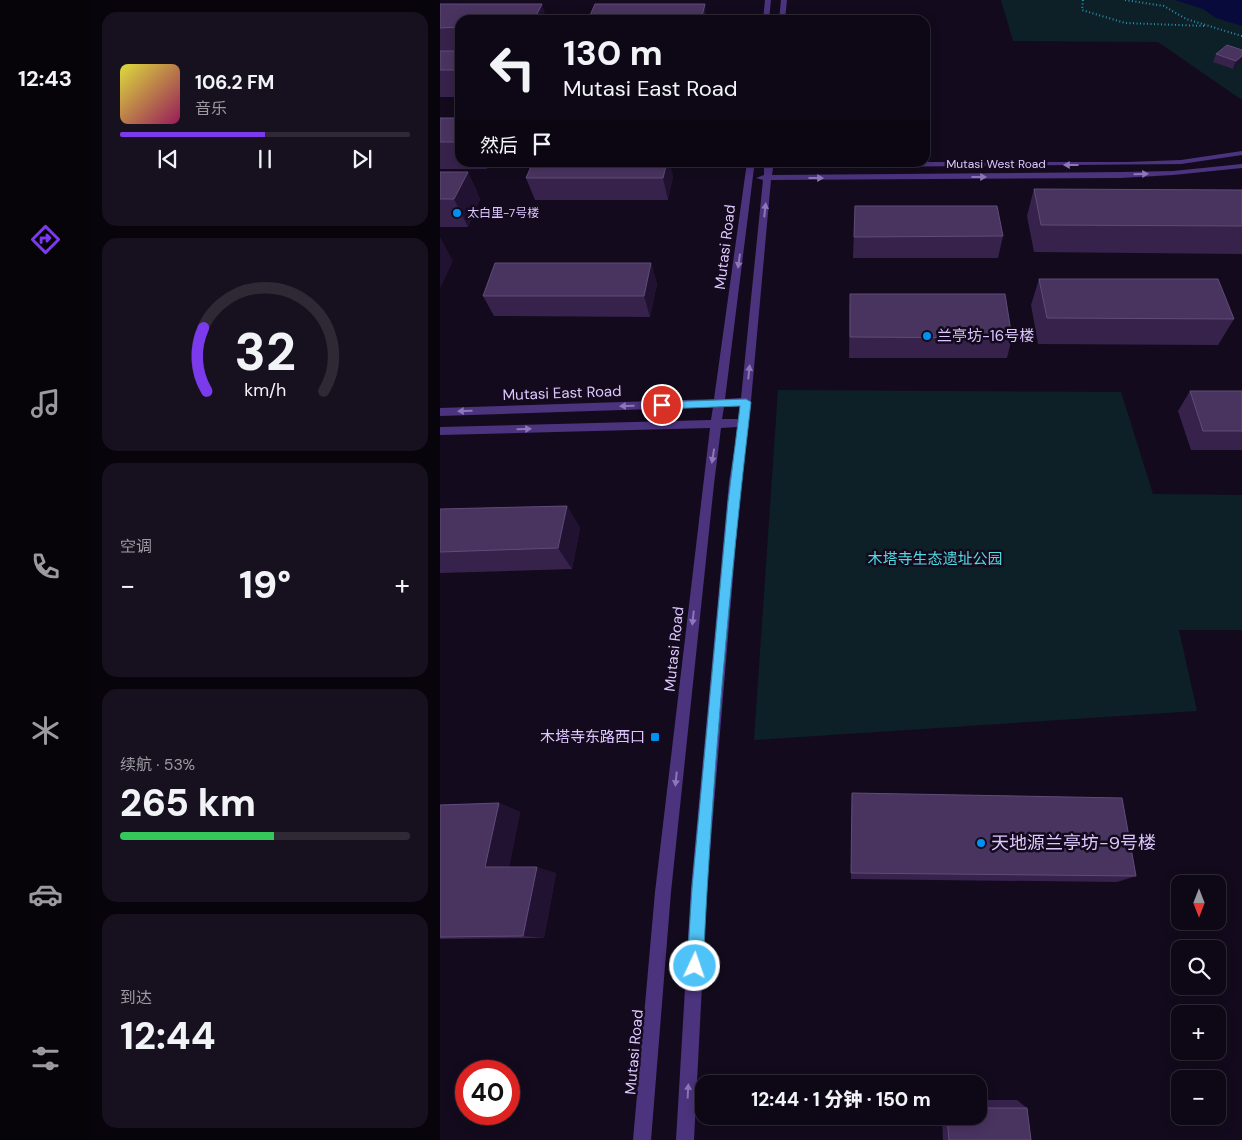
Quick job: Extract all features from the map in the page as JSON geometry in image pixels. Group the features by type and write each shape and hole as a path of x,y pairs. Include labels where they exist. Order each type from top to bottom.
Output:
{"street":[{"path":"766,15 768,0"},
{"path":"782,15 784,0"},
{"name":"Mutasi West Road","path":"930,167 1181,162 1242,153"},
{"name":"Mutasi West Road","path":"769,169 1112,175 1181,172 1242,166"},
{"name":"Mutasi West Road","path":"751,169 912,167"},
{"name":"Mutasi Road","path":"642,1140 666,873 708,484 718,423 751,169"},
{"path":"685,1140 699,888 735,482 744,423 769,169"},
{"name":"Mutasi East Road","path":"440,412 746,402"},
{"path":"440,431 744,423"}],"path":[{"path":"1084,0 1080,7 1082,10 1125,23 1168,23 1205,26"},
{"path":"1125,0 1164,6 1186,19 1242,36"}],"green space":[{"path":"1001,0 1242,0 1242,100 1158,42 1013,41"},
{"name":"木塔寺生态遗址公园","path":"778,390 1121,392 1153,494 1242,495 1242,630 1179,630 1197,711 754,740"}],"shaded area":[{"path":"1175,0 1242,0 1242,26 1216,18 1203,9"}],"building":[{"path":"440,4 542,4 536,15 455,15 455,27 440,28"},
{"path":"595,4 705,4 702,15 590,15"},
{"path":"1227,45 1242,50 1242,56 1236,61 1216,54"},
{"path":"440,51 455,51 455,70 440,70"},
{"path":"440,118 455,118 455,142 440,142"},
{"path":"531,167 666,167 663,178 526,178"},
{"path":"440,172 468,172 454,199 440,199"},
{"path":"1034,189 1242,190 1242,226 1041,225"},
{"path":"855,206 997,206 1003,236 854,237"},
{"path":"495,263 651,263 644,296 483,296"},
{"path":"1039,279 1218,279 1234,319 1047,318"},
{"path":"850,294 1005,294 1012,338 850,337"},
{"path":"1190,391 1242,391 1242,431 1203,431"},
{"path":"567,506 558,548 440,552 440,509"},
{"name":"天地源兰亭坊-9号楼","path":"852,793 1122,798 1136,876 851,873"},
{"path":"499,803 485,867 537,867 523,936 440,937 440,805"},
{"path":"987,1108 1027,1108 1031,1140 949,1140 948,1125 987,1125"}],"place":[{"name":"太白里-7号楼","path":"457,213"},
{"name":"兰亭坊-16号楼","path":"927,336"},
{"name":"木塔寺东路西口","path":"655,737"},
{"name":"天地源兰亭坊-9号楼","path":"981,843"}],"route":[{"path":"662,405 746,402 735,482 699,888 695,966"}]}
